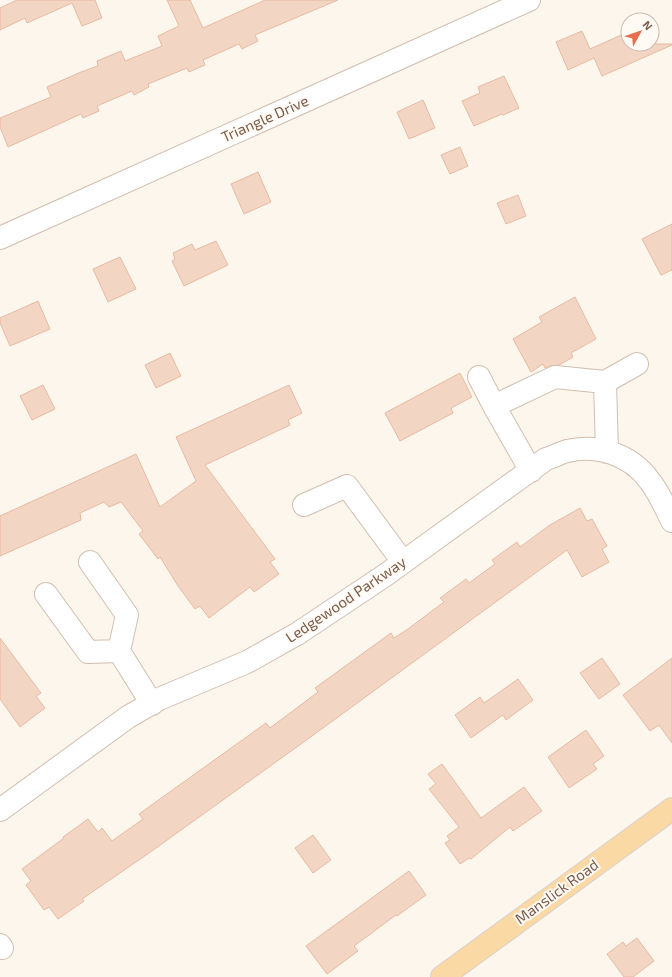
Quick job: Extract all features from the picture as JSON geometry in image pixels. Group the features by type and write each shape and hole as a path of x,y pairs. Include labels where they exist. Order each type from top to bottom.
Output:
{"main road":[{"name":"Manslick Road","path":"442,977 672,809"}],"street":[{"name":"Triangle Drive","path":"0,238 529,0"},
{"path":"494,406 555,377 606,382 637,364"},
{"path":"479,377 530,471"},
{"path":"606,382 607,452"},
{"name":"Ledgewood Parkway","path":"0,810 128,717 152,704 247,662 297,634 403,562 546,459 565,452 581,449 597,450 620,456 636,466 650,480 672,520"},
{"path":"304,505 347,486 403,562"},
{"path":"90,562 127,615 119,651 152,704"},
{"path":"46,594 88,652 119,651"}],"building":[{"path":"17,0 95,0 102,18 82,26 72,3 27,23 25,18 0,30 0,8"},
{"path":"167,0 190,0 203,28 265,0 338,0 255,35 258,41 242,49 239,44 203,60 205,65 189,72 187,68 148,84 149,87 134,95 132,91 97,106 99,111 83,118 81,114 8,147 0,127 0,118 51,97 47,87 98,66 97,61 121,51 125,61 162,46 158,36 179,26"},
{"path":"582,31 590,49 620,36 620,52 656,52 602,76 594,58 568,70 556,42"},
{"path":"660,44 672,45 660,50"},
{"path":"504,76 519,108 474,126 462,101 480,93 478,87"},
{"path":"423,100 435,128 409,139 397,112"},
{"path":"460,147 468,166 450,174 441,155"},
{"path":"258,172 271,202 244,214 231,184"},
{"path":"518,195 526,216 506,224 497,203"},
{"path":"672,224 672,270 661,275 642,239"},
{"path":"216,241 228,265 184,286 172,261 175,259 173,253 192,244 195,250"},
{"path":"120,257 136,289 108,302 93,269"},
{"path":"575,297 596,339 571,353 573,357 559,365 545,368 543,364 531,372 513,339 542,322 539,317"},
{"path":"38,301 50,329 10,346 0,323 0,318"},
{"path":"170,353 181,376 156,388 145,365"},
{"path":"460,373 472,397 451,408 453,413 400,441 385,413"},
{"path":"43,385 55,409 32,420 20,396"},
{"path":"289,385 302,413 288,420 290,425 205,465 275,559 270,562 279,574 254,592 250,587 209,618 200,606 195,609 178,586 160,557 158,559 139,534 143,531 121,502 109,507 104,502 80,513 81,520 0,556 0,516 136,454 160,507 196,481 176,437"},
{"path":"580,508 587,521 592,519 607,546 602,549 609,562 582,577 567,550 301,744 82,899 84,901 58,919 49,907 44,910 26,885 31,881 22,869 88,819 98,832 102,828 112,841 143,819 139,814 266,723 270,728 318,692 315,688 391,633 394,638 408,629 444,602 440,598 466,579 469,583 495,564 492,560 517,542 520,547 550,525"},
{"path":"0,638 41,693 36,696 45,708 20,727 0,699"},
{"path":"602,658 620,684 599,699 580,673"},
{"path":"672,658 672,743 659,725 650,731 623,695"},
{"path":"518,679 533,700 506,720 503,715 471,738 455,715 480,697 484,703"},
{"path":"586,730 604,756 593,764 597,769 569,788 548,757"},
{"path":"442,764 481,818 524,787 542,811 513,831 510,827 471,859 469,858 460,864 445,843 450,840 447,836 459,827 429,789 436,784 428,774"},
{"path":"313,835 331,860 313,873 295,848"},
{"path":"409,871 426,895 354,946 358,951 327,974 306,946"},
{"path":"637,938 654,961 633,977 624,977 607,954 623,942 626,946"}]}
